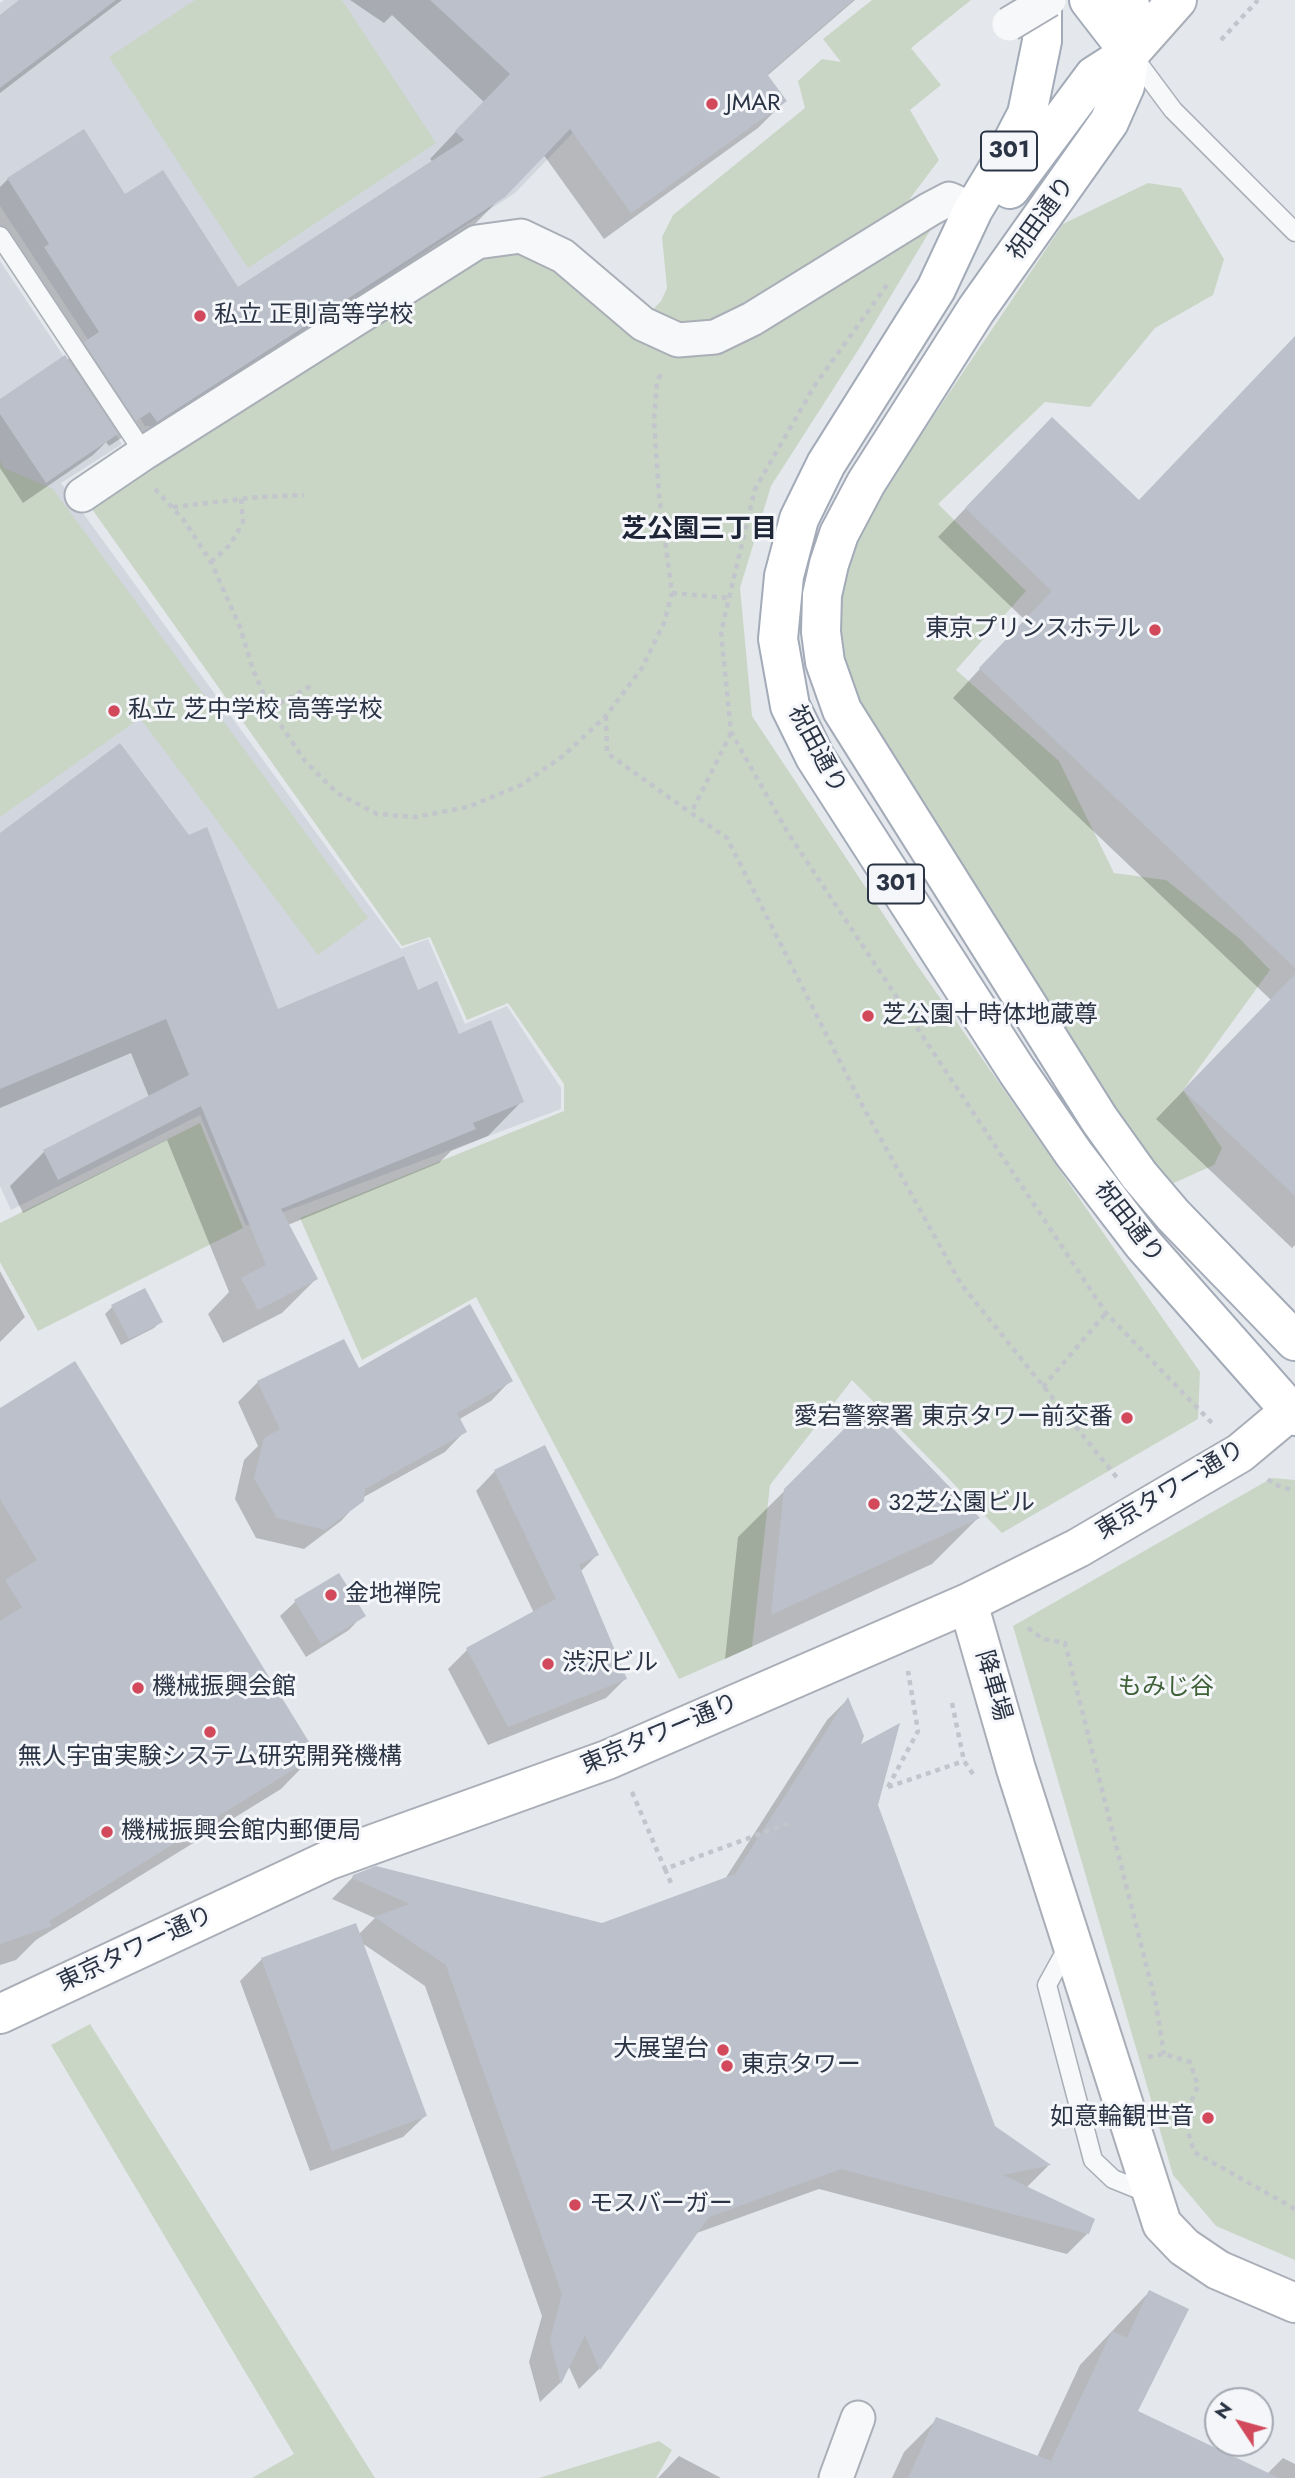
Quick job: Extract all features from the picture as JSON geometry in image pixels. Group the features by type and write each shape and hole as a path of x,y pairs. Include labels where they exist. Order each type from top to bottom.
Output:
{"main road":[{"name":"祝田通り","path":"1042,0 1042,41 1027,114 973,210 936,289 826,464 799,519 784,576 778,639 790,706 815,757 1017,1071 1074,1154 1143,1244 1293,1412"},
{"path":"1089,0 1130,53"},
{"name":"祝田通り","path":"1129,0 1132,16 1125,86 1109,122 976,310 866,483 845,523 829,564 822,595 822,642 825,662 842,710 858,738 1099,1119 1139,1175 1173,1215 1295,1341"},
{"path":"936,289 1094,76 1130,53 1177,0"},
{"name":"東京タワー通り","path":"0,2014 329,1860 616,1756 968,1603 1078,1548 1240,1453 1293,1412"},
{"name":"降車場","path":"968,1603 1016,1769 1162,2224 1184,2247 1218,2270 1295,2303"}],"street":[{"path":"1009,24 1049,0"},
{"path":"82,495 477,242 522,236 553,251 563,256 643,324 678,340 716,337 752,319 950,199 973,210"},
{"path":"836,2478 858,2418"}],"lane":[{"path":"1130,53 1173,110 1295,232"},
{"path":"0,236 136,458"}],"path":[{"path":"1221,40 1258,0"},
{"path":"136,458 183,519 211,562 240,627 252,667 270,709 305,761 337,793 377,814 415,817 468,807 521,785 563,756 606,716 642,668 664,623 672,593 659,495 654,421 657,381 678,340"},
{"path":"172,507 242,498 304,495"},
{"path":"211,562 230,545 243,522 242,498"},
{"path":"672,593 729,598 721,632 731,732 788,833 1106,1313 1240,1453 1273,1484 1295,1491"},
{"path":"270,709 313,685"},
{"path":"606,716 607,753 727,838 861,1103 961,1284 1121,1483"},
{"path":"691,813 731,732"},
{"path":"1043,1387 1106,1313"},
{"path":"1028,1628 1042,1639 1065,1643 1156,2004 1164,2054 1190,2062 1198,2086 1184,2118 1194,2152 1295,2210"},
{"path":"909,1675 918,1731 888,1787 964,1761 952,1701"},
{"path":"631,1788 671,1883"},
{"path":"665,1869 792,1822"}],"shaded area":[{"name":"私立 正則高等学校","path":"4,0 530,0 618,86 515,193 160,427 145,426 0,206 0,3"},
{"name":"私立 芝中学校 高等学校","path":"0,261 122,444 61,483 401,949 428,939 465,1024 507,1006 561,1088 561,1109 246,1226 200,1115 11,1210 0,1186"}],"green space":[{"path":"195,0 342,0 436,143 248,268 109,57"},
{"path":"872,0 971,0 911,48 941,85 910,110 939,160 911,197 893,231 949,199 862,344 771,486 740,588 752,716 915,962 1200,1372 1198,1419 1002,1533 852,1380 770,1485 752,1647 679,1679 476,1297 362,1360 300,1218 564,1111 564,1084 508,1003 467,1020 430,937 402,946 82,495 477,242 521,236 641,322 661,301 667,288 662,237 673,215 805,108 798,81 822,59 841,62 823,39"},
{"path":"1148,183 1181,188 1224,259 1213,295 1155,328 1090,407 1045,402 938,504 1026,591 956,670 1059,761 1114,873 1166,880 1240,939 1270,970 1183,1090 1222,1148 1214,1165 1167,1186 1129,1141 861,706 833,646 841,567 877,500 1063,224"},
{"path":"0,461 4,468 53,489 368,918 318,955 140,718 0,817"},
{"path":"200,1123 243,1228 38,1331 0,1262 0,1223"},
{"name":"もみじ谷","path":"1272,1478 1295,1480 1295,2260 1216,2226 1173,2175 1013,1626"},
{"path":"90,2024 375,2478 252,2478 294,2454 51,2045"},
{"path":"659,2441 672,2450 656,2478 539,2478"}],"building":[{"path":"19,0 116,0 0,88 0,15"},
{"path":"430,0 853,0 767,74 787,101 631,213 570,129 505,197 157,422 150,412 136,421 84,342 99,332 44,247 49,244 7,178 84,129 125,194 163,170 238,287 464,140 455,131 510,74"},
{"name":"東京プリンスホテル","path":"1295,336 1295,968 979,668 1052,591 965,508 1052,417 1139,500"},
{"path":"65,355 118,434 46,483 0,414 0,399"},
{"path":"120,743 189,835 207,827 278,1009 404,956 418,990 437,981 459,1034 491,1020 524,1102 473,1123 476,1129 281,1209 318,1279 258,1310 241,1278 266,1265 201,1106 58,1180 43,1150 189,1075 166,1019 0,1089 0,833"},
{"path":"1295,974 1295,1196 1183,1090"},
{"path":"145,1288 163,1322 129,1339 111,1305"},
{"path":"470,1304 513,1381 457,1413 467,1432 365,1489 364,1501 325,1530 277,1518 254,1478 264,1438 280,1429 257,1381 344,1339 359,1368"},
{"name":"機械振興会館","path":"75,1361 317,1755 49,1921 52,1926 0,1944 0,1621 22,1607 5,1580 37,1560 0,1499 0,1408"},
{"name":"32芝公園ビル","path":"869,1404 980,1518 771,1615 784,1489"},
{"name":"渋沢ビル","path":"545,1445 599,1555 579,1565 627,1679 508,1727 466,1648 556,1599 494,1470"},
{"path":"339,1573 366,1616 321,1644 294,1600"},
{"name":"東京タワー","path":"848,1697 864,1736 861,1744 900,1723 878,1805 995,2126 1051,2165 1003,2175 1095,2219 1089,2234 841,2169 709,2217 600,2370 585,2335 561,2384 550,2340 562,2294 446,1965 374,1917 410,1904 352,1878 353,1875 376,1866 602,1923 735,1874"},
{"path":"356,1923 427,2116 332,2151 261,1958"},
{"path":"1149,2290 1189,2309 1138,2411 1204,2442 1204,2457 1235,2457 1279,2478 908,2478 936,2417 1051,2461 1112,2331 1127,2338"}],"place":[{"name":"JMAR","path":"712,104"},
{"name":"私立 正則高等学校","path":"200,316"},
{"name":"東京プリンスホテル","path":"1155,630"},
{"name":"私立 芝中学校 高等学校","path":"114,711"},
{"name":"芝公園十時体地蔵尊","path":"868,1016"},
{"name":"愛宕警察署 東京タワー前交番","path":"1127,1418"},
{"name":"32芝公園ビル","path":"874,1504"},
{"name":"金地禅院","path":"331,1595"},
{"name":"渋沢ビル","path":"548,1664"},
{"name":"機械振興会館","path":"138,1688"},
{"name":"無人宇宙実験システム研究開発機構","path":"210,1732"},
{"name":"機械振興会館内郵便局","path":"107,1832"},
{"name":"大展望台","path":"723,2050"},
{"name":"東京タワー","path":"727,2066"},
{"name":"如意輪観世音","path":"1208,2118"},
{"name":"モスバーガー","path":"575,2205"}],"district":[{"name":"芝公園三丁目","path":"699,531"}]}
